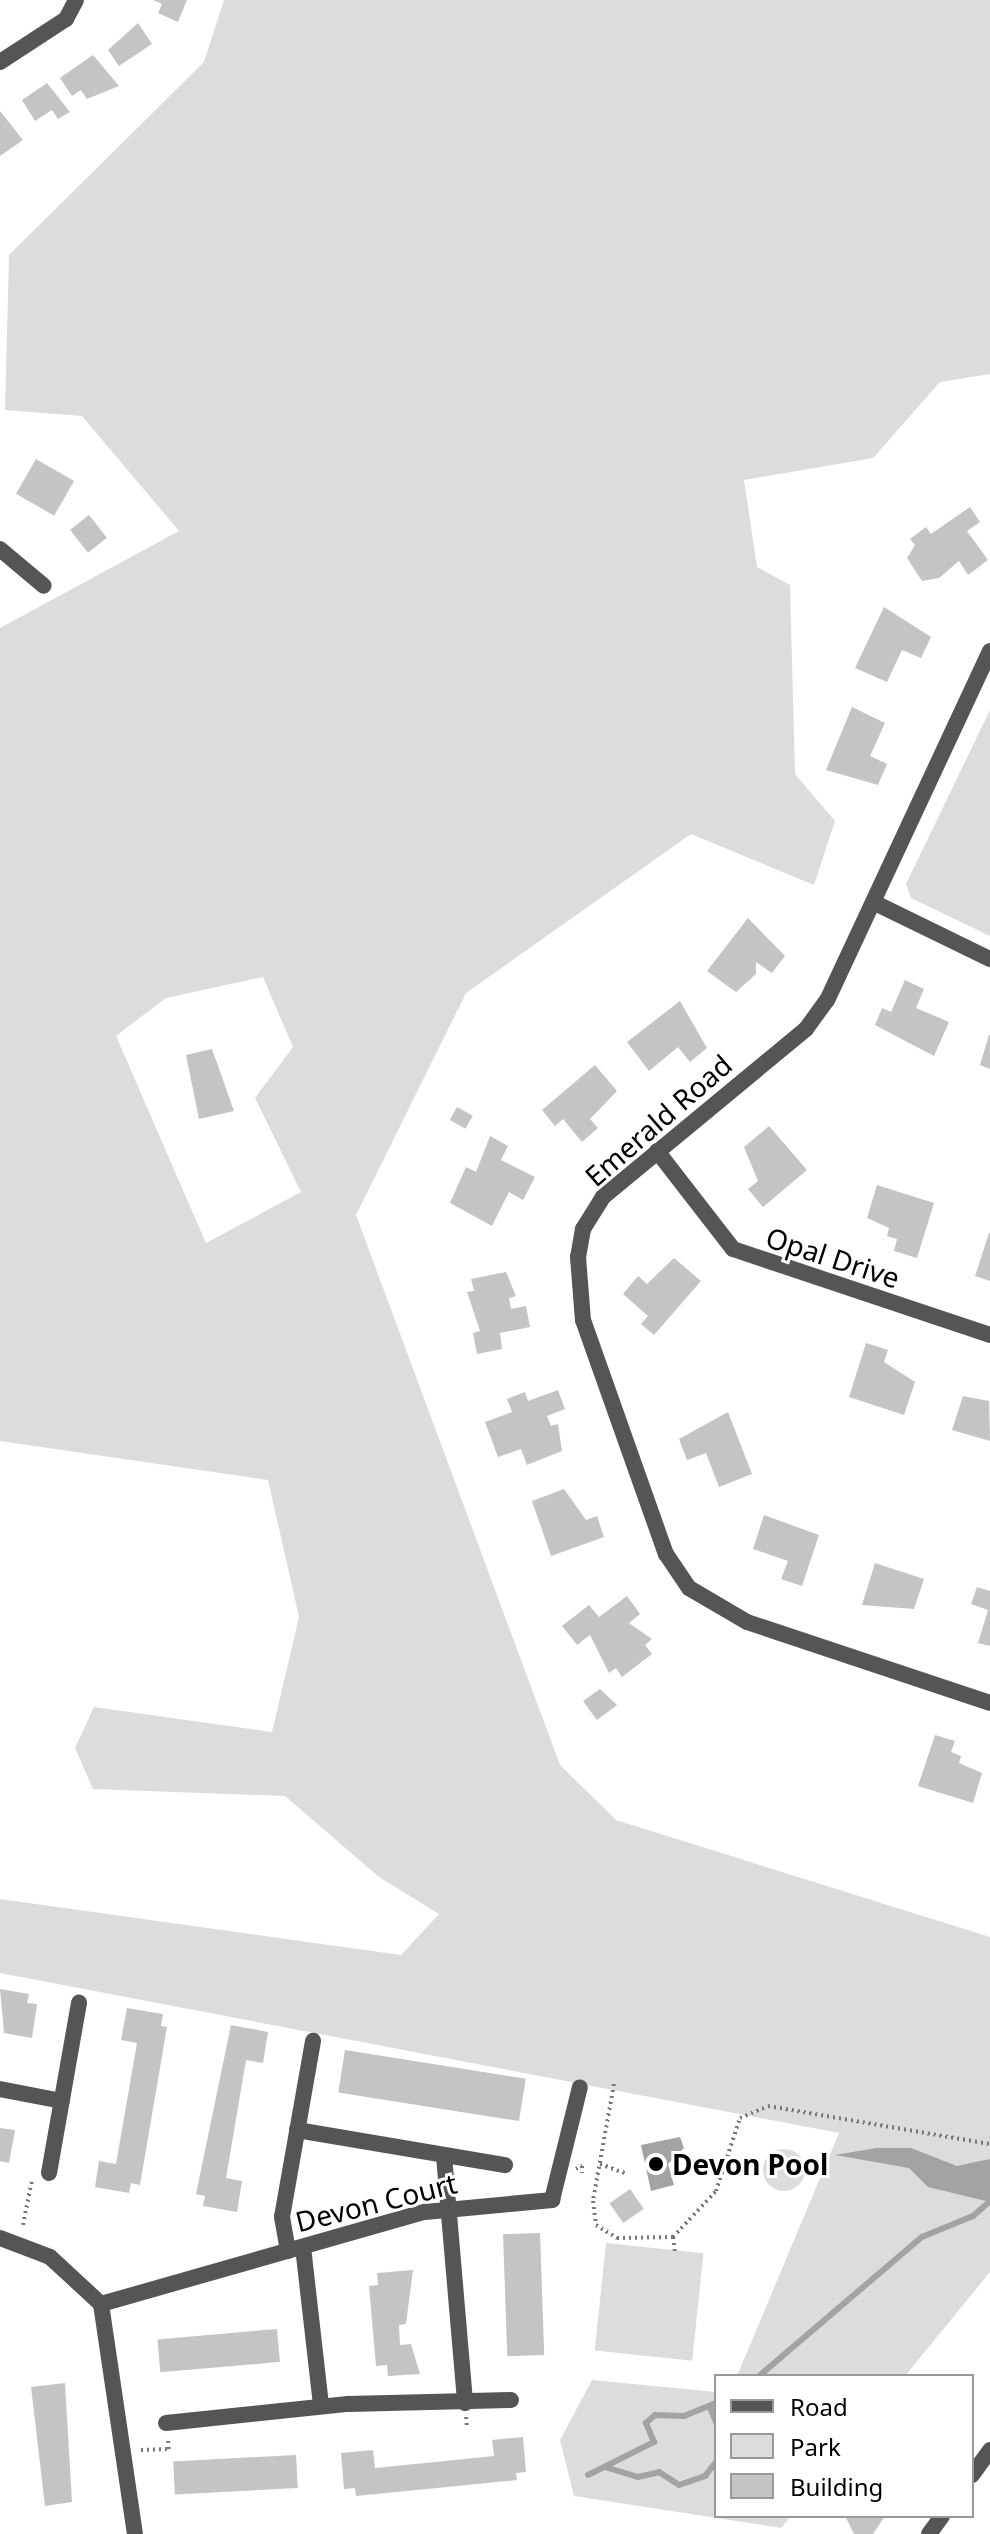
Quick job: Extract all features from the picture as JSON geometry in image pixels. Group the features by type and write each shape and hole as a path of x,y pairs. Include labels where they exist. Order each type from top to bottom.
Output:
{"street":[{"path":"0,62 66,19 76,0"},
{"path":"0,549 44,586"},
{"name":"Emerald Road","path":"990,651 875,903 806,1029 603,1197 583,1229 579,1288 666,1554 689,1588 747,1622 990,1703"},
{"path":"875,903 990,959"},
{"name":"Opal Drive","path":"657,1151 733,1249 990,1335"},
{"path":"49,2173 79,2003"},
{"path":"313,2041 282,2217 295,2249 321,2406"},
{"name":"Devon Court","path":"101,2304 448,2207 552,2200 580,2087"},
{"path":"0,2089 62,2101"},
{"path":"297,2130 505,2165"},
{"path":"444,2156 465,2403"},
{"path":"0,2238 50,2257 101,2304 135,2534"},
{"path":"166,2423 321,2406 511,2400"},
{"path":"974,2472 990,2450"}],"path":[{"path":"614,2084 592,2215 601,2231 673,2237"},
{"path":"673,2237 716,2191 740,2118 768,2106 990,2144"},
{"path":"600,2164 627,2174"},
{"path":"582,2166 582,2173"},
{"path":"23,2225 33,2174 49,2173"},
{"path":"673,2237 675,2251"},
{"path":"141,2450 169,2449 166,2423"}],"green space":[{"path":"224,0 990,0 990,374 940,382 873,458 744,480 757,567 790,585 795,774 835,821 814,885 691,834 466,993 356,1215 560,1765 616,1820 990,1937 990,2272 907,2374 738,2374 839,2133 0,1973 0,1899 401,1955 439,1914 379,1877 285,1796 93,1789 75,1748 94,1707 272,1732 299,1617 268,1480 0,1441 0,628 179,531 82,416 5,410 9,255 204,62","holes":["263,977 293,1047 255,1098 301,1192 206,1243 116,1036 166,998"]},
{"path":"990,710 990,936 911,898 906,884"},
{"path":"784,2149 799,2155 805,2170 799,2185 784,2191 769,2185 763,2170 769,2155"},
{"path":"606,2243 703,2253 692,2361 595,2350"},
{"path":"592,2380 714,2392 714,2518 574,2496 560,2440"},
{"path":"716,2518 789,2518 781,2528"}],"shaded area":[{"name":"Devon Pool","path":"680,2137 684,2148 668,2164 674,2185 651,2191 641,2145"},
{"path":"876,2148 911,2148 957,2166 990,2159 990,2202 928,2187 909,2168 835,2155"}],"building":[{"path":"153,0 187,0 178,22 158,13 162,4"},
{"path":"138,23 152,44 119,66 108,50"},
{"path":"93,55 119,86 87,99 81,90 72,96 60,78"},
{"path":"47,83 70,112 58,119 52,110 35,121 22,100"},
{"path":"0,111 23,140 0,156"},
{"path":"36,459 74,481 54,516 16,494"},
{"path":"970,507 980,522 967,531 988,560 968,575 959,561 939,578 922,581 907,558 915,545 910,539 926,527 931,534"},
{"path":"89,515 107,538 88,553 70,530"},
{"path":"884,607 931,637 921,658 902,650 887,682 855,668"},
{"path":"852,707 885,723 870,756 887,764 878,785 826,770"},
{"path":"748,918 785,956 772,973 756,962 756,974 736,992 707,971"},
{"path":"905,980 924,989 916,1008 949,1022 934,1056 875,1025 882,1008 891,1012"},
{"path":"680,1001 707,1048 690,1062 678,1047 649,1071 627,1042"},
{"path":"990,1035 990,1069 980,1065"},
{"path":"212,1049 234,1111 199,1119 186,1055"},
{"path":"595,1065 617,1091 590,1119 598,1128 582,1142 563,1119 555,1126 542,1110"},
{"path":"457,1107 473,1116 465,1129 450,1120"},
{"path":"769,1126 807,1170 763,1207 748,1189 758,1181 744,1147"},
{"path":"490,1136 508,1146 501,1160 535,1177 523,1200 509,1192 492,1226 450,1203 466,1167 476,1172"},
{"path":"877,1185 934,1203 917,1258 894,1251 897,1239 887,1236 889,1228 867,1218"},
{"path":"990,1233 990,1281 975,1276"},
{"path":"674,1258 701,1281 654,1335 641,1324 648,1316 623,1294 638,1276 647,1284"},
{"path":"506,1272 516,1296 509,1298 511,1309 526,1306 530,1327 500,1333 502,1349 477,1354 473,1333 480,1331 467,1292 474,1291 471,1279"},
{"path":"866,1343 888,1350 884,1362 915,1382 904,1415 849,1397"},
{"path":"558,1390 565,1409 547,1416 551,1426 558,1424 562,1451 527,1465 521,1449 498,1457 485,1422 512,1412 507,1399 525,1392 528,1401"},
{"path":"963,1396 989,1401 990,1441 952,1430"},
{"path":"728,1412 752,1474 719,1487 706,1453 687,1460 679,1439"},
{"path":"564,1489 586,1520 597,1516 604,1537 551,1556 532,1501"},
{"path":"764,1515 819,1535 802,1586 781,1579 788,1561 753,1549"},
{"path":"875,1563 924,1579 914,1609 862,1605"},
{"path":"977,1587 990,1591 990,1646 978,1643 988,1610 971,1604"},
{"path":"627,1596 640,1614 629,1623 652,1639 645,1645 652,1654 622,1677 616,1668 609,1673 590,1635 577,1645 562,1626 589,1605 599,1617"},
{"path":"600,1689 617,1705 597,1720 583,1701"},
{"path":"935,1735 955,1741 951,1752 961,1756 959,1763 982,1773 973,1803 918,1786"},
{"path":"0,1989 29,1994 27,2003 37,2004 32,2038 4,2033"},
{"path":"127,2008 163,2014 161,2026 167,2027 140,2185 131,2183 129,2193 95,2187 99,2161 116,2164 137,2043 121,2040"},
{"path":"231,2025 268,2032 263,2063 246,2060 226,2178 242,2181 237,2212 203,2206 205,2196 196,2194"},
{"path":"345,2050 526,2079 519,2121 338,2092"},
{"path":"0,2128 15,2130 9,2163 0,2161"},
{"path":"630,2189 644,2209 623,2223 610,2203"},
{"path":"540,2233 544,2355 507,2356 503,2234"},
{"path":"413,2270 406,2324 399,2325 400,2345 411,2344 420,2374 388,2376 387,2365 376,2366 369,2286 378,2285 377,2273"},
{"path":"277,2329 280,2362 160,2372 157,2339"},
{"path":"65,2383 72,2502 45,2506 31,2387"},
{"path":"523,2437 526,2472 516,2473 517,2480 356,2496 355,2488 344,2489 341,2453 373,2450 375,2468 494,2456 492,2440"},
{"path":"296,2455 298,2488 175,2494 173,2461"},
{"path":"846,2518 884,2518 873,2534 854,2534"}],"waterway":[{"path":"761,2374 922,2237 973,2216 989,2202"},
{"path":"588,2475 654,2442 646,2423 655,2415 684,2416 714,2404"},
{"path":"710,2408 714,2417"},
{"path":"605,2467 638,2477 659,2472 679,2485 705,2476 714,2465"}],"place":[{"name":"Devon Pool","path":"656,2164"}]}
